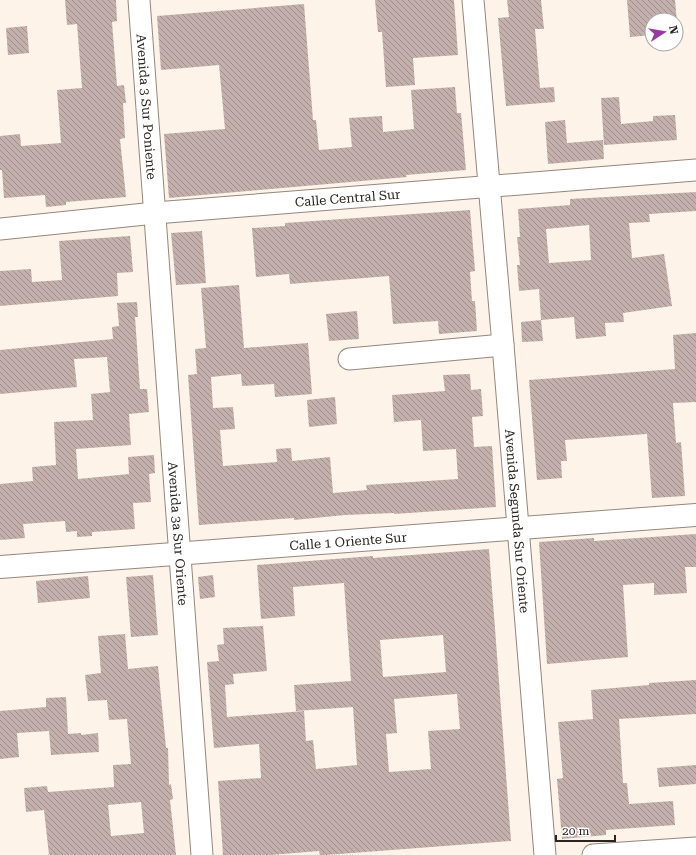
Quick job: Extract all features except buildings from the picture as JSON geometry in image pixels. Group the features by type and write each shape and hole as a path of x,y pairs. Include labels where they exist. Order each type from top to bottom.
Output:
{"street":[{"name":"Avenida 3 Sur Poniente","path":"139,0 155,213"},
{"name":"Avenida Segunda Sur Oriente","path":"473,0 519,528 545,855"},
{"name":"Calle Central Sur","path":"0,228 155,213 696,170"},
{"name":"Avenida 3a Sur Oriente","path":"155,213 202,855"},
{"path":"349,359 503,345"},
{"name":"Calle 1 Oriente Sur","path":"0,567 696,515"},
{"path":"593,855 696,848"}]}
